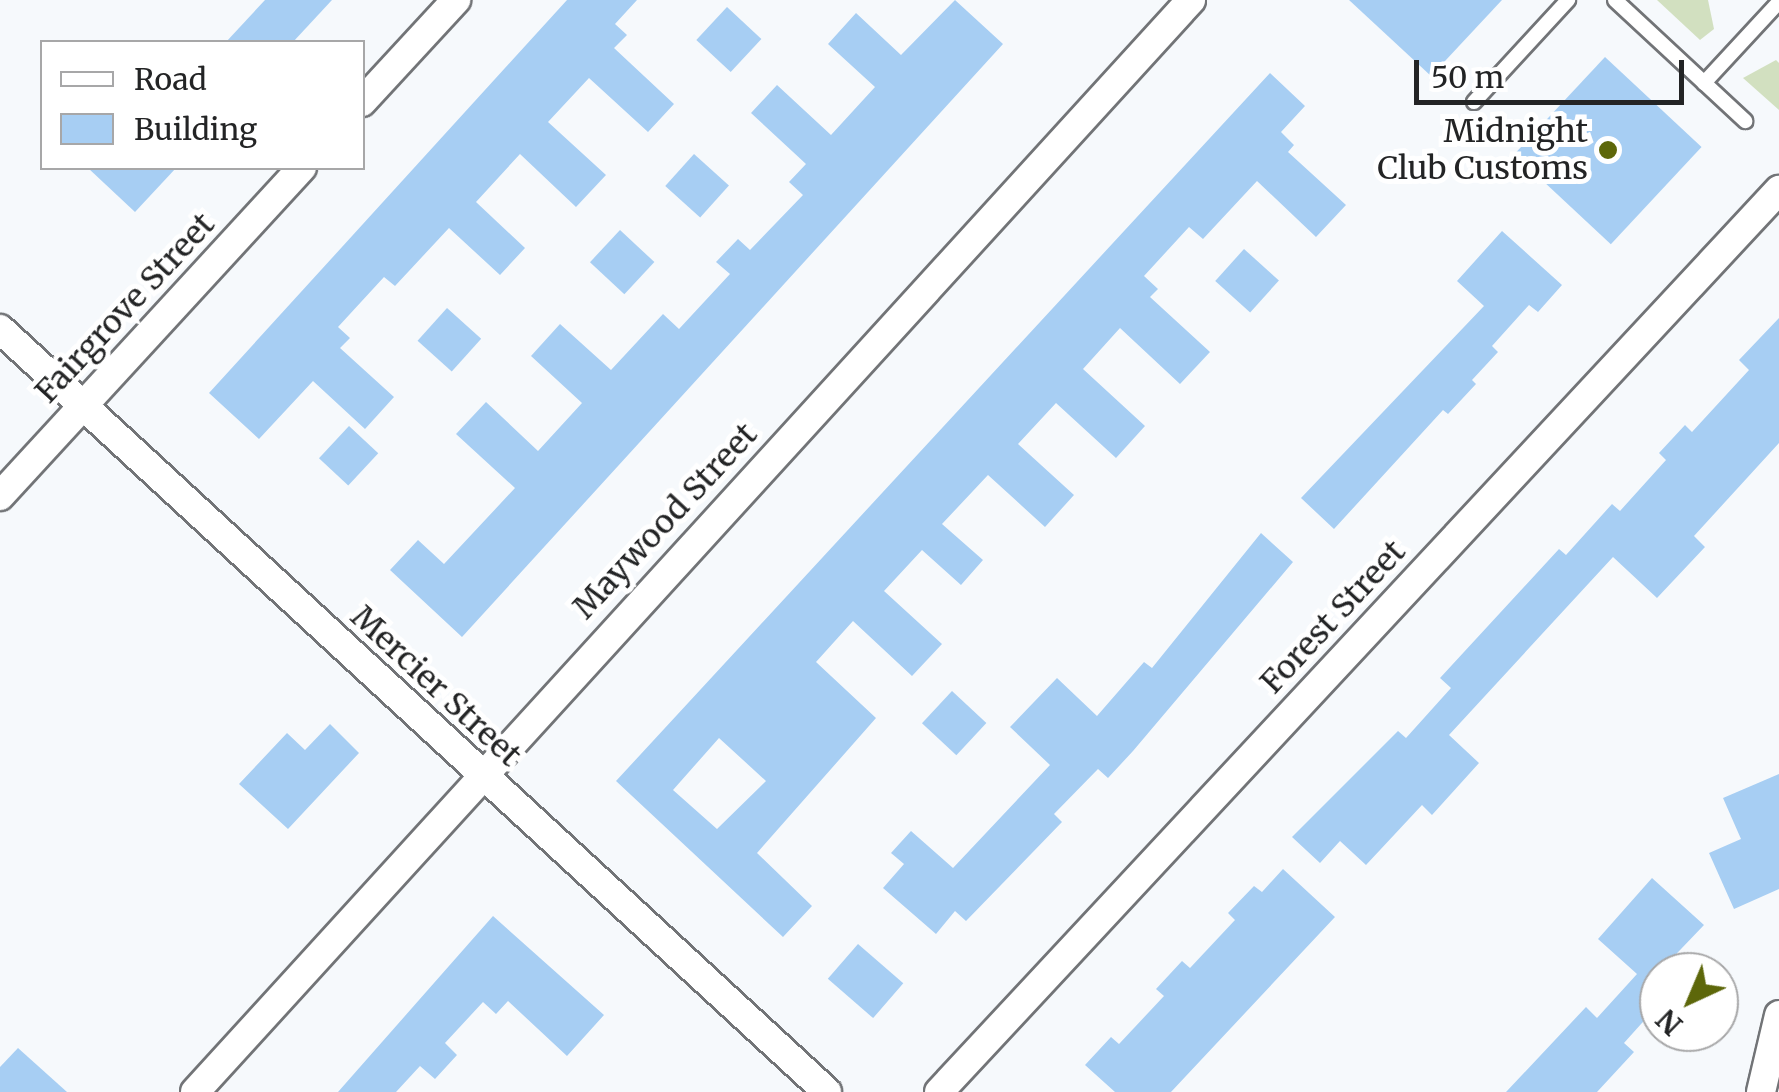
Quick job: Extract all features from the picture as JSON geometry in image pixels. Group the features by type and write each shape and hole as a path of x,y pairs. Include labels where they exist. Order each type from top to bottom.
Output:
{"street":[{"path":"365,99 456,0"},
{"name":"Maywood Street","path":"196,1092 480,774 1190,0"},
{"name":"Fairgrove Street","path":"0,496 300,170"},
{"name":"Forest Street","path":"939,1092 1779,190"},
{"name":"Mercier Street","path":"0,329 827,1092"},
{"path":"1761,1092 1779,1015"}],"lane":[{"path":"1474,102 1568,0"},
{"path":"1614,0 1745,121"},
{"path":"1704,83 1779,2"}],"green space":[{"path":"1657,0 1708,0 1714,29 1700,40"},
{"path":"1776,60 1779,63 1779,110 1743,78"}],"building":[{"path":"265,0 332,0 295,40 228,40"},
{"path":"567,0 637,0 615,24 627,35 614,48 674,104 648,132 589,78 548,122 606,175 576,207 520,154 476,202 525,248 500,275 449,228 395,286 384,277 338,327 350,338 340,348 394,397 365,429 313,381 259,439 209,393"},
{"path":"955,0 1003,44 462,637 390,570 418,540 444,564 515,488 456,434 486,402 538,451 582,403 531,356 560,324 611,370 663,314 679,329 730,274 716,262 738,239 750,250 803,195 789,182 806,164 751,113 777,85 831,135 875,87 828,44 856,13 901,55"},
{"path":"1349,0 1502,0 1431,76"},
{"path":"727,7 761,39 731,72 696,40"},
{"name":"Midnight Club Customs","path":"1605,57 1702,147 1611,244 1514,154"},
{"path":"1270,73 1305,106 1281,132 1294,145 1288,152 1346,205 1316,237 1257,181 1203,239 1189,227 1144,276 1158,289 1150,297 1210,352 1180,384 1120,328 1083,369 1145,426 1116,458 1056,403 1018,444 1074,495 1045,527 988,475 942,524 983,560 961,585 922,550 884,591 942,644 912,676 853,621 816,662 876,718 757,853 812,906 783,937 616,781","holes":["719,738 766,781 717,829 673,790"]},
{"path":"694,154 729,185 700,217 665,186"},
{"path":"90,170 174,170 135,212"},
{"path":"620,230 654,262 624,294 590,262"},
{"path":"1502,231 1562,285 1538,312 1529,305 1492,346 1498,352 1472,380 1476,384 1448,414 1443,410 1334,529 1301,498 1484,306 1457,281"},
{"path":"1244,249 1279,280 1250,312 1215,281"},
{"path":"447,308 481,339 452,371 418,341"},
{"path":"1779,318 1779,443 1694,536 1705,547 1657,598 1613,557 1449,735 1479,763 1432,815 1422,805 1366,865 1340,841 1320,863 1292,837 1398,731 1406,738 1451,688 1440,678 1559,549 1566,555 1612,504 1620,511 1666,460 1659,453 1685,425 1692,432 1749,370 1739,360"},
{"path":"349,426 378,453 348,485 319,458"},
{"path":"1261,533 1293,562 1133,751 1108,778 1098,769 1054,814 1062,822 966,921 955,911 936,934 883,888 904,864 891,853 911,831 953,868 1050,765 1010,727 1057,678 1097,716 1144,662 1152,668"},
{"path":"952,691 986,723 956,755 922,723"},
{"path":"330,724 359,753 288,829 239,784 287,733 305,750"},
{"path":"1779,774 1779,889 1734,909 1709,853 1741,839 1723,798"},
{"path":"1283,869 1335,917 1171,1092 1115,1092 1085,1065 1111,1037 1119,1044 1164,996 1156,989 1182,961 1190,968 1235,920 1228,913 1254,886 1262,892"},
{"path":"1652,878 1704,925 1678,952 1639,952 1639,1026 1624,1043 1634,1052 1597,1092 1506,1092 1586,1007 1597,1018 1637,974 1598,939"},
{"path":"493,916 604,1015 567,1056 508,1001 496,1014 483,1002 445,1043 457,1055 435,1079 420,1066 396,1092 338,1092"},
{"path":"858,944 903,983 873,1018 828,979"},
{"path":"18,1048 67,1092 0,1092 0,1067"}],"place":[{"name":"Midnight Club Customs","path":"1608,150"}]}
